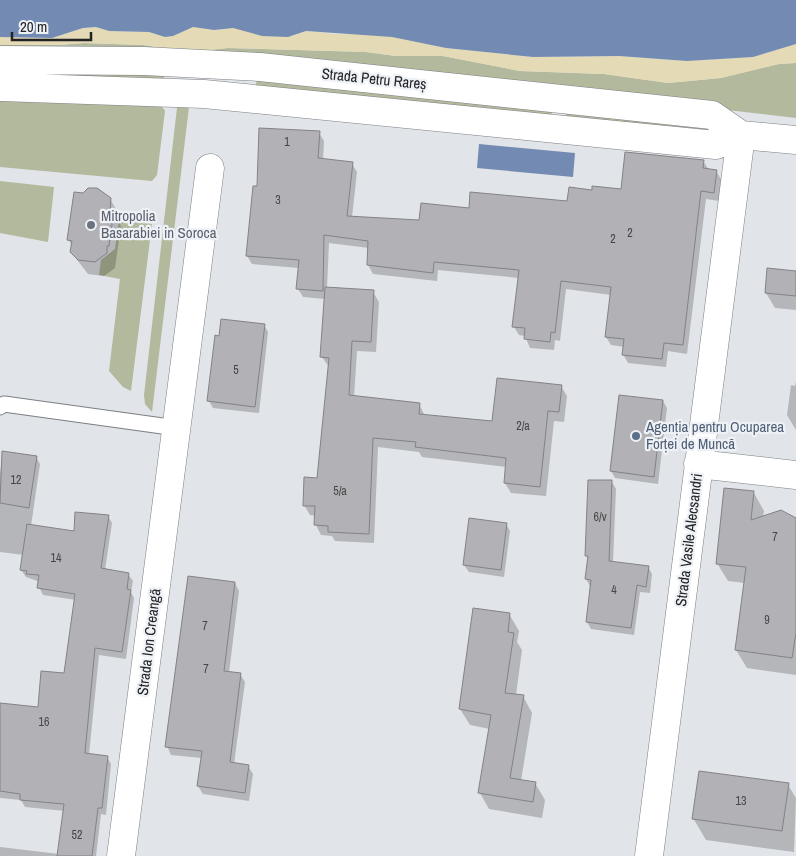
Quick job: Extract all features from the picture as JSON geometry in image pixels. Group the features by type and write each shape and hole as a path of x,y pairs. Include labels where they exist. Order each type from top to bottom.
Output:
{"street":[{"name":"Strada Petru Rareș","path":"0,60 153,61 260,67 712,115 741,135"},
{"name":"Strada Petru Rareș","path":"0,87 204,94 716,145 741,135 796,140"},
{"name":"Strada Vasile Alecsandri","path":"649,856 741,135"},
{"name":"Strada Ion Creangă","path":"121,856 210,168"},
{"path":"698,464 796,475"}],"lane":[{"path":"0,407 4,404 177,428"}],"green space":[{"path":"84,43 143,45 189,52 228,48 366,52 396,56 443,56 520,71 604,74 668,83 721,78 779,64 796,63 796,118 571,92 0,50 0,45"},
{"path":"66,67 164,69 164,81 66,80"},
{"path":"257,72 553,103 551,119 256,87"},
{"path":"0,95 157,99 165,111 157,175 152,181 0,167"},
{"path":"178,99 190,99 152,412 145,404 144,395"},
{"path":"567,105 707,119 706,136 565,120"},
{"path":"0,181 54,187 48,242 0,233"},
{"path":"119,220 152,224 131,391 123,387 109,371 120,279 99,275 101,260 115,249"}],"sand":[{"path":"96,27 109,31 149,32 165,37 173,36 193,27 214,30 233,28 293,36 306,31 364,34 392,37 446,48 533,57 619,56 687,61 753,57 796,44 796,63 779,64 721,78 668,83 604,74 520,71 443,56 396,56 366,52 228,48 189,52 160,51 153,46 84,43 0,45 0,37 52,38 84,28"}],"water":[{"path":"0,0 796,0 796,44 753,57 687,61 619,56 533,57 446,48 392,37 306,31 288,37 262,36 233,28 214,30 193,27 173,36 165,37 149,32 109,31 96,27 83,28 52,38 0,37"},
{"path":"479,144 575,153 573,177 477,168"}],"building":[{"path":"259,128 320,131 318,158 353,162 347,216 419,220 421,203 469,208 470,192 567,201 569,187 592,190 592,186 621,189 625,152 704,160 703,168 717,170 714,193 701,191 683,345 664,343 662,359 622,355 624,339 605,337 611,287 561,281 555,333 551,332 550,342 524,339 525,328 512,327 519,270 434,262 433,273 367,265 368,241 324,235 323,291 296,289 299,260 246,256 253,186 257,186"},
{"name":"Mitropolia Basarabiei in Soroca","path":"88,188 97,188 111,198 110,209 114,210 107,253 95,262 78,260 70,252 72,241 67,240 74,192 83,193"},
{"path":"767,268 796,271 796,296 765,293"},
{"path":"325,287 374,290 371,342 352,341 349,395 420,403 419,414 492,421 497,378 562,385 559,412 548,411 540,487 504,483 506,458 415,447 416,442 373,438 369,534 328,532 328,526 314,525 315,506 303,506 304,477 317,478 329,358 320,357"},
{"path":"221,319 265,324 255,407 207,401 215,335 219,336"},
{"name":"Agenția pentru Ocuparea Forței de Muncă","path":"619,395 663,400 654,477 610,471"},
{"path":"2,451 37,456 29,508 0,503"},
{"path":"588,480 612,480 609,561 649,566 646,587 637,585 631,628 586,622 591,580 585,579 588,556 585,556"},
{"path":"724,488 754,491 751,520 781,510 796,518 796,633 792,658 735,650 746,567 716,564"},
{"path":"75,512 109,515 101,568 129,573 127,589 131,590 122,652 95,648 85,753 108,756 102,808 98,808 92,856 57,856 64,804 20,800 20,794 0,791 0,703 38,707 41,671 64,673 75,594 37,588 39,575 26,574 27,571 20,570 27,524 74,531"},
{"path":"469,518 507,523 501,570 463,565"},
{"path":"188,576 235,582 224,671 241,673 230,762 249,765 245,793 197,786 202,751 165,747"},
{"path":"473,608 510,613 508,632 514,633 505,693 524,695 510,778 536,782 533,802 478,793 491,715 459,709"},
{"path":"699,771 789,783 782,831 692,819"}],"place":[{"name":"Mitropolia Basarabiei in Soroca","path":"91,225"},
{"name":"Agenția pentru Ocuparea Forței de Muncă","path":"636,436"}]}
